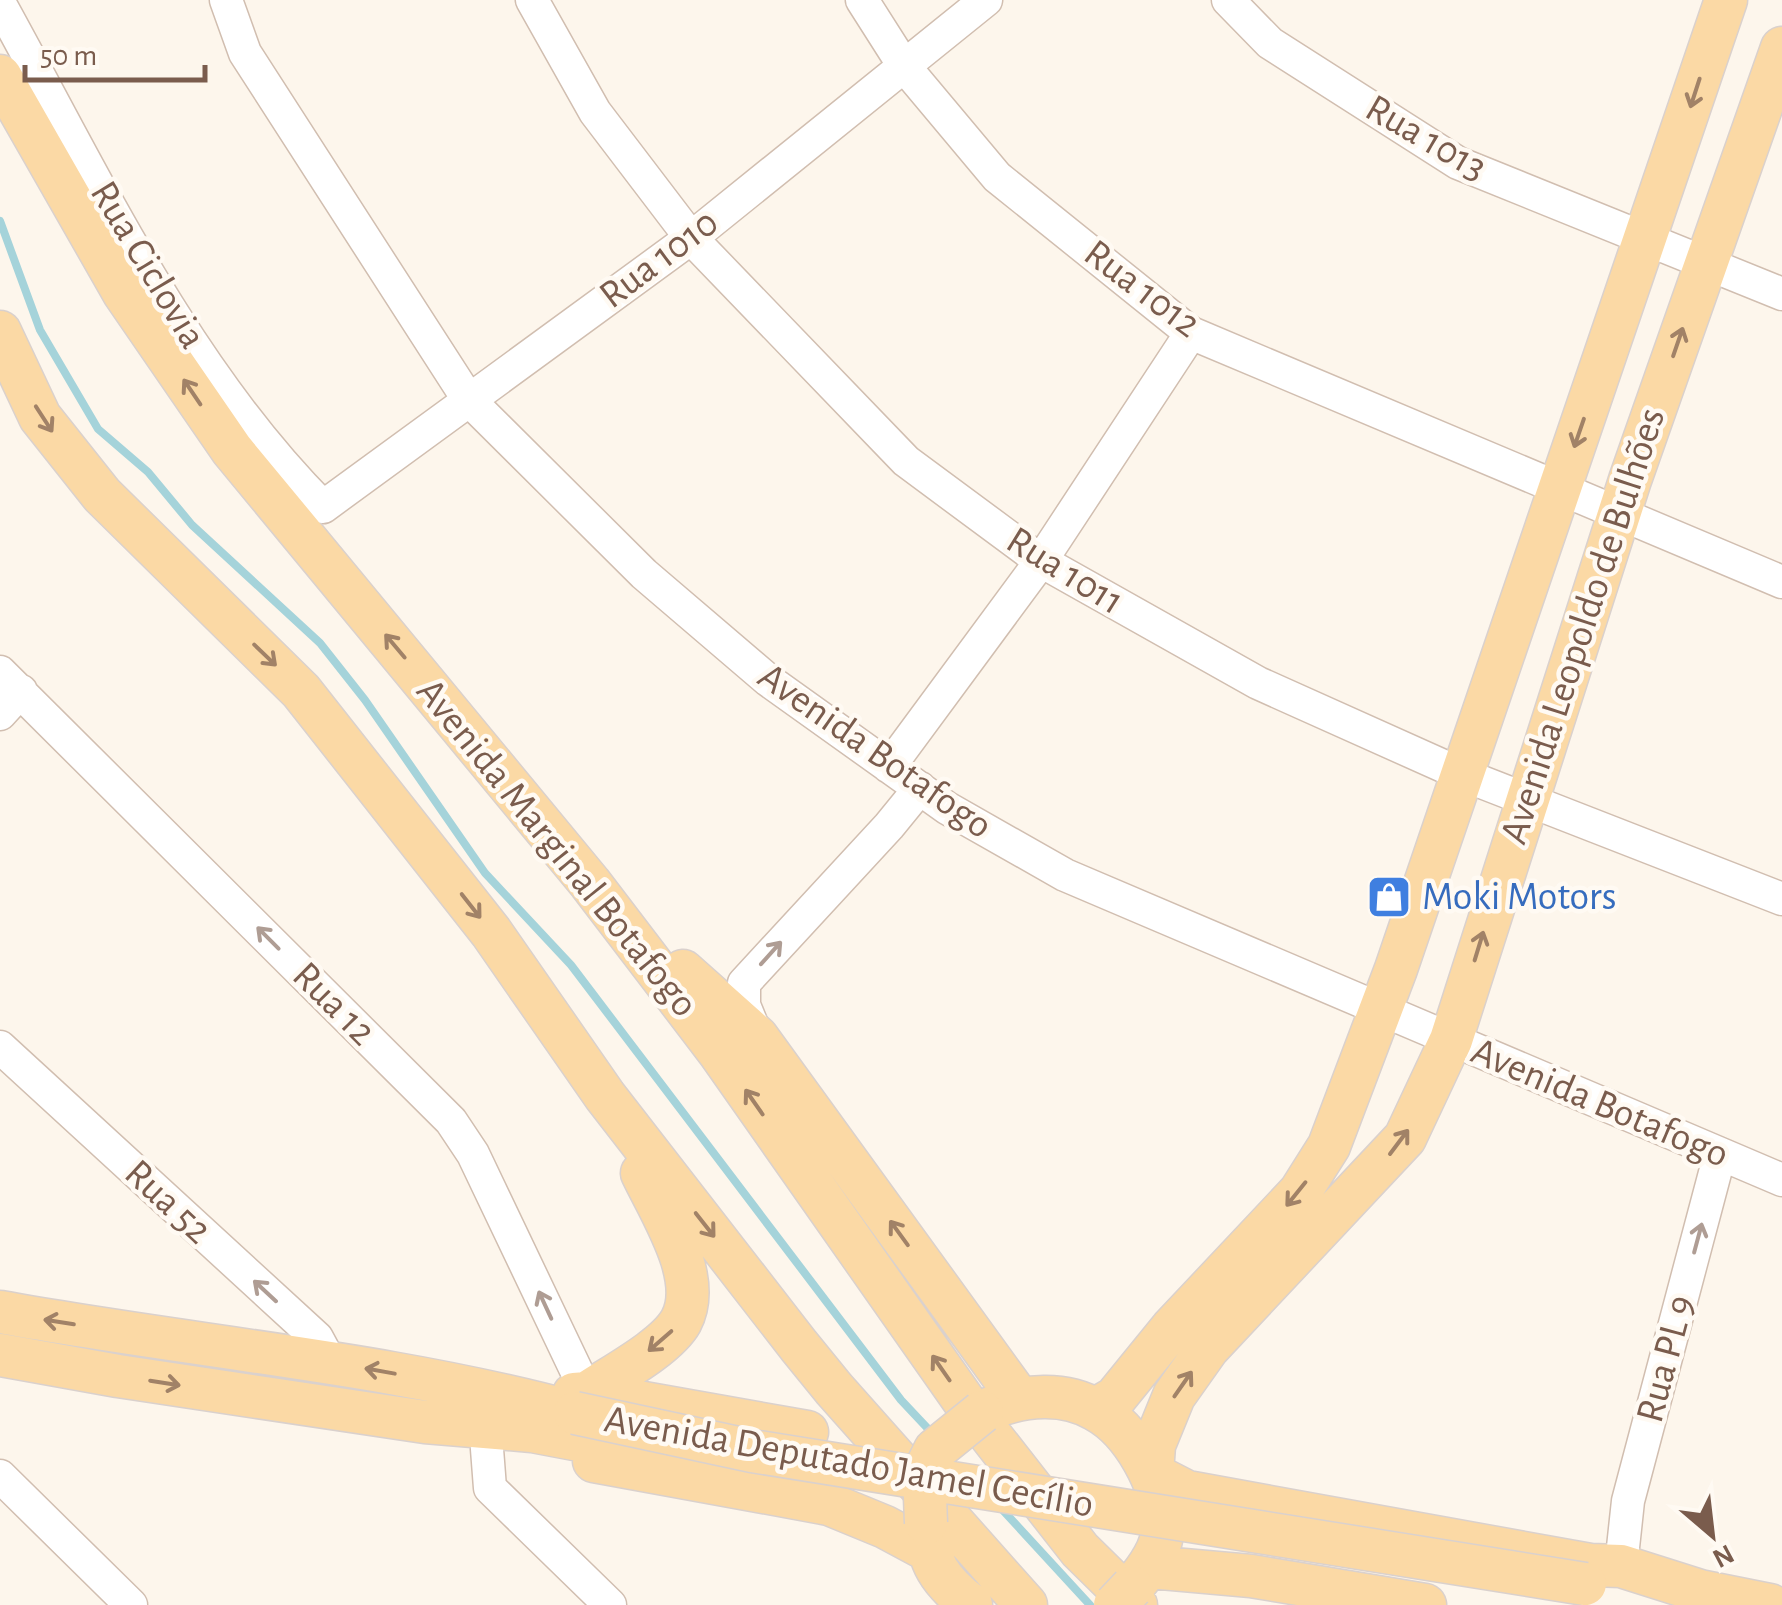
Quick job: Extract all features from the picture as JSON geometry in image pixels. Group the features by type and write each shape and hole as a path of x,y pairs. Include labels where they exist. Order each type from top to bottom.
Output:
{"main road":[{"name":"Avenida Leopoldo de Bulhões","path":"1096,1409 1115,1398 1172,1328 1300,1192 1329,1146 1380,1012 1726,0"},
{"name":"Avenida Leopoldo de Bulhões","path":"1152,1474 1154,1444 1174,1396 1208,1348 1404,1138 1451,1040 1618,515 1782,48"},
{"name":"Avenida Marginal Botafogo","path":"0,76 124,293 232,450 590,883 718,1052 969,1408 1080,1550 1133,1591 1175,1605"},
{"path":"0,332 40,416 89,479 301,691 491,932 605,1096 834,1389 1026,1605"},
{"path":"590,883 757,1038 1000,1404"},
{"path":"581,1403 657,1346 680,1323 688,1298 682,1258 605,1096"},
{"name":"Avenida Deputado Jamel Cecílio","path":"0,1312 330,1362 518,1397 581,1403 752,1451 1597,1585"},
{"name":"Avenida Deputado Jamel Cecílio","path":"0,1355 424,1422 532,1430 627,1449 1597,1585 1700,1591 1770,1605"},
{"path":"970,1605 932,1564 926,1536 924,1472 935,1450 1000,1404 1053,1397 1096,1409 1127,1435 1152,1474 1163,1528 1133,1591 1242,1590 1424,1605"},
{"path":"581,1403 935,1450"},
{"path":"424,1422 487,1449 593,1460 829,1504 885,1526 926,1536"},
{"path":"1152,1474 1187,1492 1590,1565 1597,1585"}],"street":[{"name":"Avenida Botafogo","path":"226,0 244,53 468,399 644,574 768,680 947,808 1065,875 1782,1180"},
{"name":"Rua 1011","path":"532,0 595,112 691,238 906,461 1041,561 1258,684 1461,774 1782,899"},
{"name":"Rua 1012","path":"862,0 904,66 997,177 1191,333 1782,582"},
{"name":"Rua 1010","path":"323,506 691,238 986,0"},
{"name":"Rua 1013","path":"1228,0 1270,43 1458,163 1782,294"},
{"name":"Rua Ciclovia","path":"0,4 172,316 287,470 323,506"},
{"path":"889,767 1041,561 1191,333"},
{"name":"Rua 12","path":"7,692 450,1121 473,1154 581,1403"},
{"path":"757,1038 744,1006 744,983 920,788"},
{"name":"Rua 52","path":"0,1047 316,1338 330,1362"},
{"name":"Rua PL 9","path":"1597,1585 1628,1501 1720,1154"},
{"path":"487,1449 490,1488 610,1605"},
{"path":"0,1476 131,1605"}],"waterway":[{"path":"0,221 40,330 98,429 148,472 192,525 320,643 365,700 485,873 571,965 901,1400 932,1433"},
{"path":"999,1506 1090,1605"}],"place":[{"name":"Moki Motors","path":"1389,897"}]}
